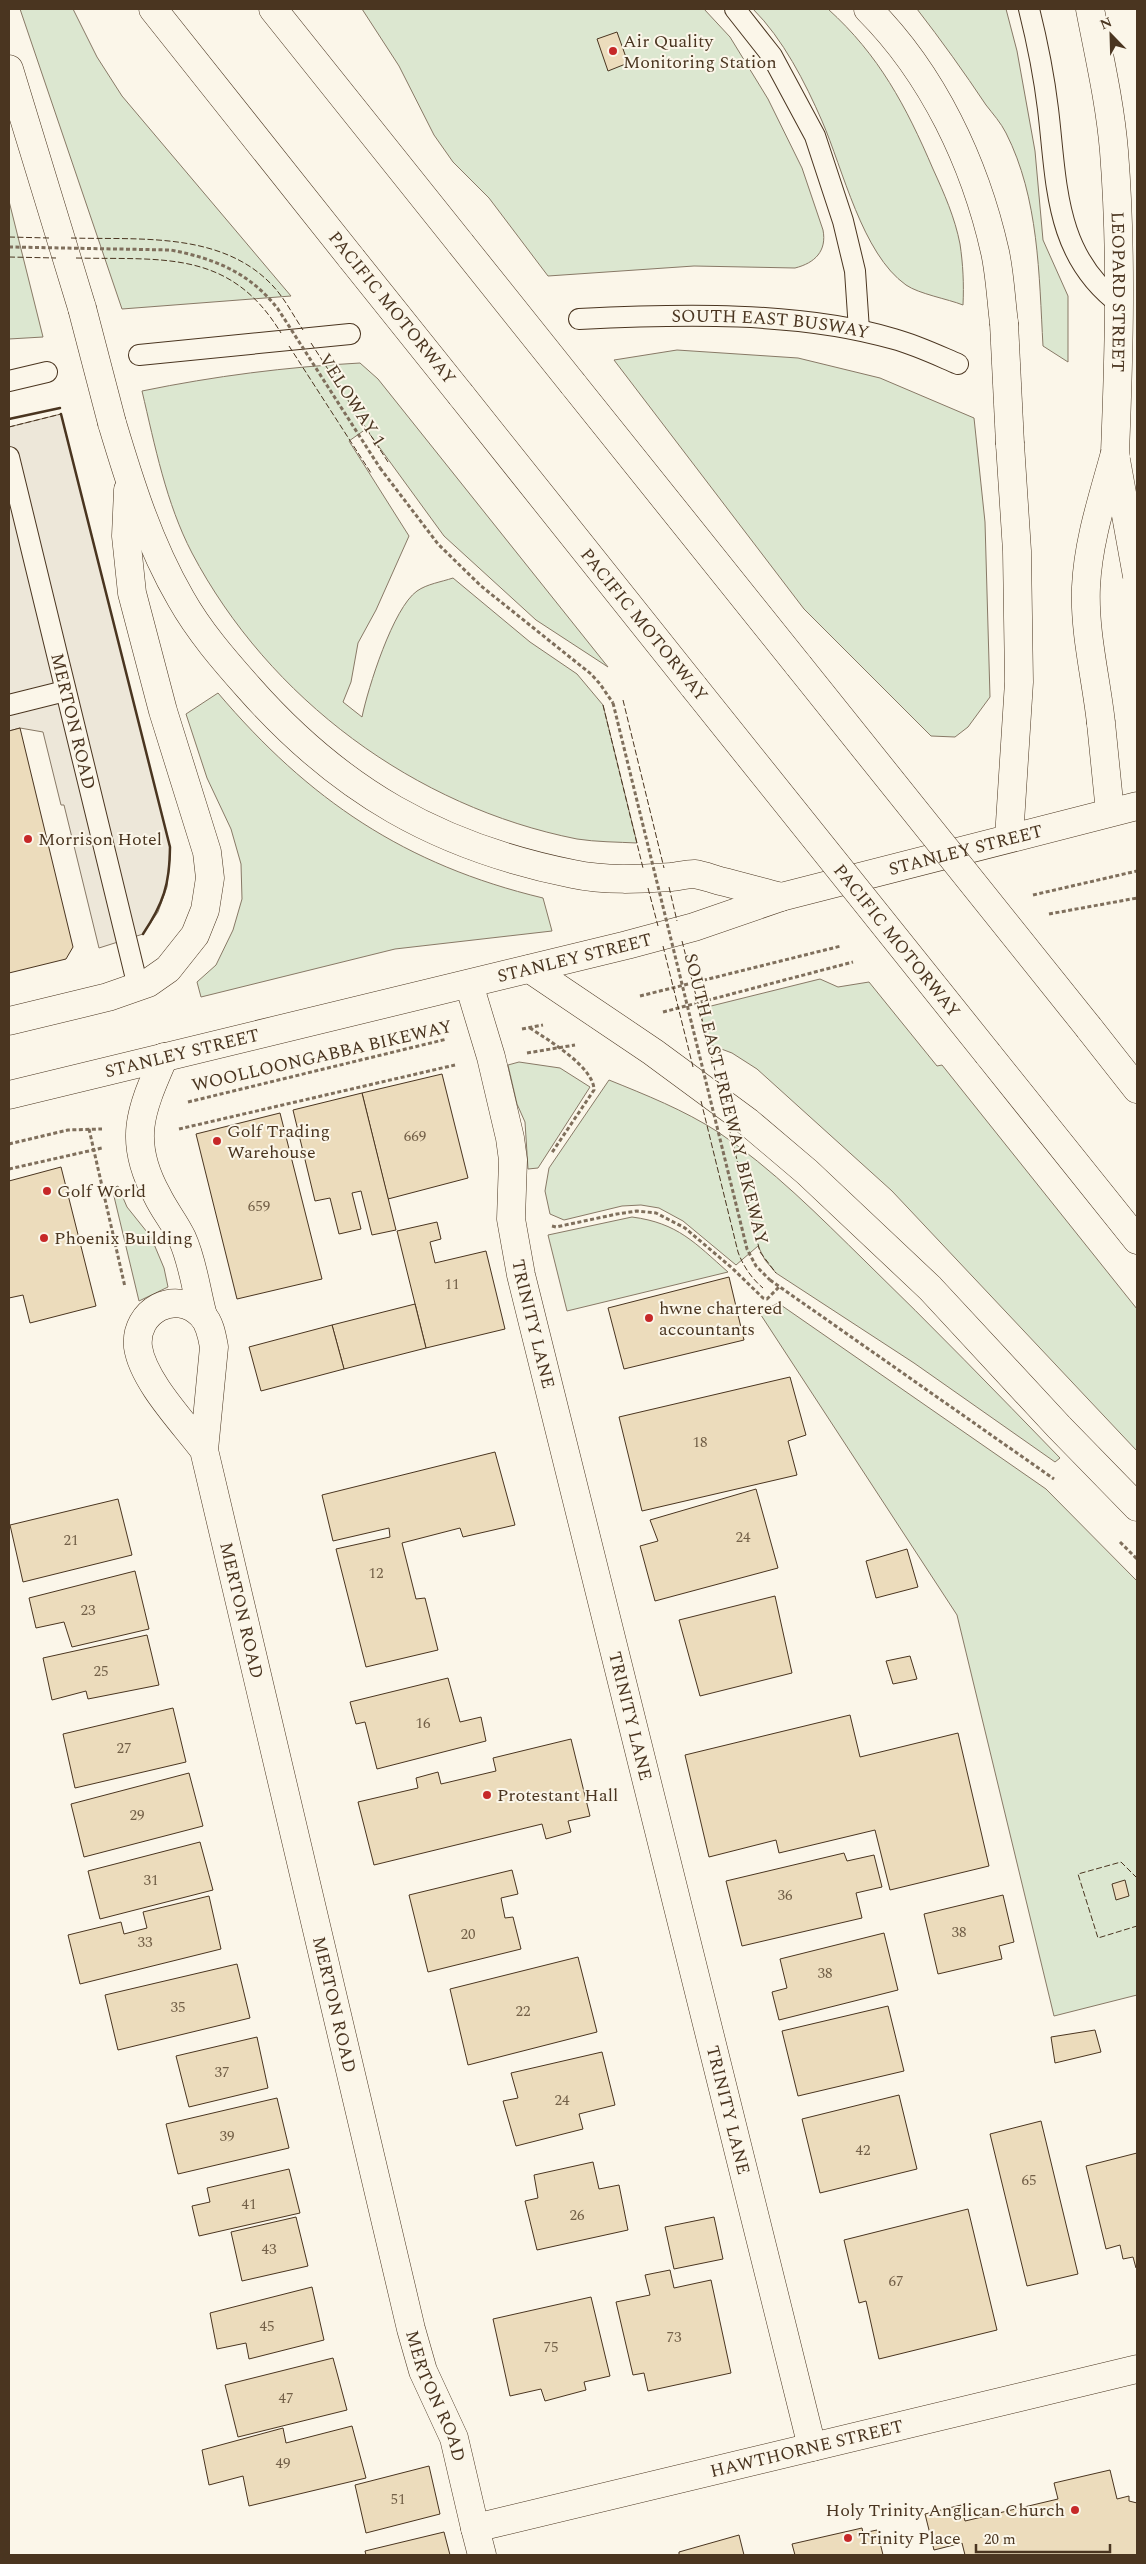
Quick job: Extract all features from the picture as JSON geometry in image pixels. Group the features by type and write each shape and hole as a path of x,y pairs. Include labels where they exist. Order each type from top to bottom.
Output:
{"main road":[{"name":"PACIFIC MOTORWAY","path":"153,9 1137,1240"},
{"path":"273,9 1137,1088"},
{"path":"868,9 912,63 935,97 978,189 995,253 1004,324 1015,518 1019,682 1009,838"},
{"name":"LEOPARD STREET","path":"1090,9 1104,76 1114,150 1121,305 1115,453 1137,576"},
{"path":"9,69 82,308 112,423 129,479 158,554 195,621 233,671 275,718 319,760 363,791 410,819 503,858 577,875 608,878 695,874 781,897"},
{"path":"1110,812 1101,723 1086,609 1086,586 1092,538 1115,453"},
{"path":"9,1021 108,997 138,987 168,969 195,935 206,910 210,878 207,852 163,711 132,593 126,536 129,479"},
{"name":"STANLEY STREET","path":"9,1095 469,984 694,927 781,897 1137,806"},
{"path":"530,969 646,1048 748,1122 807,1172 930,1288 1137,1507"},
{"name":"TRINITY LANE","path":"469,984 484,1034 511,1143 511,1219 522,1275 812,2447"},
{"path":"164,1057 144,1103 140,1131 143,1160 150,1180 187,1250 203,1316"},
{"name":"MERTON ROAD","path":"204,1450 151,1379 138,1348 138,1332 145,1317 158,1306 174,1303 190,1305 203,1316 211,1330 214,1347 204,1450 411,2328 423,2371 454,2438 482,2555"},
{"name":"HAWTHORNE STREET","path":"475,2528 1137,2369"}],"lane":[{"path":"735,9 772,56 815,136 843,221 855,271 859,330"},
{"path":"1029,9 1048,108 1056,189 1062,218 1074,248 1090,276 1121,305"},
{"name":"SOUTH EAST BUSWAY","path":"579,319 627,316 783,318 859,330 895,339 958,364"},
{"path":"139,355 350,334"},
{"path":"9,381 47,372"},
{"name":"MERTON ROAD","path":"9,457 138,987"},
{"path":"9,705 66,690"}],"path":[{"name":"VELOWAY 1","path":"9,247 171,250 205,258 238,271 266,293 278,309 380,468 438,544 481,586 591,674 613,702"},
{"name":"SOUTH EAST FREEWAY BIKEWAY","path":"613,702 748,1248 756,1266 770,1280 1056,1481"},
{"path":"1033,895 1137,871"},
{"path":"1049,914 1137,898"},
{"path":"638,997 841,946"},
{"path":"659,1013 853,962"},
{"name":"WOOLLOONGABBA BIKEWAY","path":"9,1144 52,1133 89,1129 140,1131 156,1118 195,1098 419,1044 550,1024"},
{"path":"529,1028 560,1048 589,1074 594,1083 594,1090 550,1156"},
{"path":"521,1053 560,1048 583,1042"},
{"path":"9,1169 94,1150 140,1131 460,1065"},
{"path":"89,1129 126,1292"},
{"path":"548,1225 556,1228 637,1211 656,1213 685,1228 732,1268 758,1296 768,1299 780,1286"},
{"path":"1115,1536 1137,1559"}],"green space":[{"path":"20,9 73,9 97,57 122,96 291,296 122,309"},
{"path":"362,9 704,9 730,37 768,99 802,168 823,230 824,237 821,250 814,259 795,268 694,266 548,276 489,198 453,162 434,135 399,66"},
{"path":"753,9 828,9 846,26 877,63 901,103 923,146 952,215 958,234 963,267 963,305 918,291 906,285 891,271 877,253 855,209 830,141 808,91 784,47"},
{"path":"917,9 1006,9 1017,51 1035,151 1043,240 1068,296 1068,362 1043,346 1035,237 1031,210 1017,158 1002,126"},
{"path":"9,201 43,337 9,339"},
{"path":"677,350 798,358 880,378 974,418 985,522 990,697 968,727 955,737 931,736 804,609 614,360"},
{"path":"360,363 378,379 608,667 536,620 444,536 366,429 349,441 409,536 376,610 358,643 351,682 343,702 362,717 383,649 399,614 408,600 421,589 453,578 530,642 577,674 603,705 637,843 577,839 517,824 459,801 404,773 353,739 305,699 262,655 224,606 192,553 168,494 142,391 251,373"},
{"path":"218,693 252,731 288,766 324,796 363,823 404,847 447,867 493,884 543,898 552,931 395,949 201,997 197,982 216,965 233,930 242,899 241,864 231,829 207,778 186,714"},
{"path":"820,979 838,987 869,982 937,1066 942,1065 1137,1309 1137,1451 892,1191 757,1069 732,1053 708,1044 699,1009"},
{"path":"519,1062 560,1068 590,1087 538,1168 528,1169 525,1122 517,1104 508,1065"},
{"path":"609,1080 665,1103 705,1124 758,1161 813,1210 915,1310 1060,1458 1055,1462 914,1363 776,1273 765,1260 758,1246 736,1265 683,1221 659,1208 641,1205 622,1206 564,1220 550,1214 545,1191 549,1168"},
{"path":"118,1186 127,1207 151,1237 164,1268 168,1287 139,1301 112,1188"},
{"path":"632,1217 662,1224 674,1229 695,1243 728,1272 567,1311 548,1235"},
{"path":"778,1303 1046,1489 1137,1581 1137,1995 1054,2016 957,1615 757,1309 767,1309"}],"shaded area":[{"path":"61,414 170,847 167,887 158,912 143,934 99,948 64,805 61,805 43,732 20,728 9,731 9,427"}],"building":[{"name":"Air Quality Monitoring Station","path":"617,32 628,63 608,71 597,39"},
{"name":"Morrison Hotel","path":"20,728 73,947 66,959 9,973 9,731"},
{"path":"442,1074 468,1178 388,1199 362,1093"},
{"path":"362,1093 396,1230 372,1235 361,1191 352,1193 361,1229 339,1234 330,1198 315,1201 293,1110"},
{"path":"280,1113 322,1279 237,1299 196,1134"},
{"name":"Phoenix Building","path":"61,1167 96,1306 30,1323 23,1295 9,1298 9,1181"},
{"path":"437,1222 441,1239 430,1242 435,1263 486,1251 505,1329 426,1348 397,1231"},
{"path":"729,1277 744,1340 624,1369 608,1308"},
{"path":"415,1304 426,1348 344,1369 332,1325"},
{"path":"332,1325 344,1369 261,1391 249,1347"},
{"path":"790,1377 806,1435 788,1441 797,1475 642,1511 619,1417"},
{"path":"495,1452 515,1525 463,1537 460,1528 402,1543 416,1599 425,1598 438,1650 366,1667 336,1549 390,1537 389,1528 333,1541 322,1495"},
{"path":"756,1489 778,1568 655,1601 640,1546 658,1541 650,1520"},
{"path":"118,1499 132,1555 23,1582 10,1525"},
{"path":"907,1549 918,1587 876,1598 866,1561"},
{"path":"135,1571 149,1629 72,1647 64,1622 36,1628 29,1598"},
{"path":"775,1596 792,1673 700,1696 679,1620"},
{"path":"147,1635 159,1685 88,1699 86,1691 52,1700 43,1658"},
{"path":"910,1656 917,1679 893,1684 886,1661"},
{"path":"448,1678 460,1722 481,1717 486,1741 377,1769 365,1722 356,1724 350,1702"},
{"path":"173,1708 186,1762 75,1788 63,1734"},
{"path":"850,1715 860,1757 958,1733 989,1866 890,1890 875,1830 779,1853 776,1840 709,1857 685,1755"},
{"name":"Protestant Hall","path":"571,1739 590,1816 568,1821 571,1832 546,1839 542,1824 374,1865 358,1802 418,1788 416,1778 438,1772 441,1784 496,1771 493,1758"},
{"path":"189,1773 203,1826 84,1857 71,1804"},
{"path":"200,1842 213,1890 100,1919 88,1871"},
{"path":"844,1853 847,1861 874,1855 882,1887 856,1893 862,1918 742,1946 726,1881"},
{"path":"512,1870 518,1894 501,1898 505,1918 513,1917 521,1949 428,1972 409,1895"},
{"path":"1125,1880 1129,1896 1116,1900 1112,1884"},
{"path":"1003,1895 1014,1942 999,1946 1002,1959 938,1974 924,1914"},
{"path":"209,1896 221,1949 80,1984 68,1935 121,1922 124,1934 147,1928 143,1912"},
{"path":"884,1933 898,1990 779,2020 772,1992 787,1988 780,1959"},
{"path":"578,1957 597,2032 468,2065 450,1989"},
{"path":"237,1964 250,2018 118,2050 105,1995"},
{"path":"888,2006 904,2071 798,2096 782,2031"},
{"path":"1095,2030 1101,2052 1055,2063 1051,2037"},
{"path":"257,2037 268,2088 189,2107 176,2056"},
{"path":"602,2052 615,2105 579,2114 583,2129 516,2146 503,2101 518,2098 511,2073"},
{"path":"899,2095 917,2169 820,2193 802,2119"},
{"path":"277,2098 289,2148 178,2174 166,2124"},
{"path":"1041,2121 1078,2274 1027,2286 990,2134"},
{"path":"1137,2153 1136,2268 1133,2257 1123,2259 1120,2245 1106,2249 1086,2166"},
{"path":"593,2162 599,2189 619,2185 628,2230 537,2250 525,2201 538,2198 534,2175"},
{"path":"289,2169 300,2213 199,2236 192,2206 210,2202 207,2188"},
{"path":"968,2209 997,2330 879,2359 866,2301 859,2303 844,2240"},
{"path":"296,2217 308,2266 242,2281 231,2232"},
{"path":"714,2217 723,2259 674,2269 665,2227"},
{"path":"670,2270 674,2288 711,2280 731,2373 648,2391 644,2373 633,2375 616,2302 650,2295 645,2275"},
{"path":"312,2287 324,2340 249,2359 246,2343 217,2349 210,2313"},
{"path":"591,2297 610,2376 584,2382 586,2390 545,2401 541,2389 510,2396 493,2319"},
{"path":"333,2358 347,2410 238,2437 225,2385"},
{"path":"352,2426 366,2478 249,2506 243,2476 209,2485 202,2450 283,2428 286,2443"},
{"path":"429,2466 440,2514 366,2533 355,2485"},
{"name":"Holy Trinity Anglican Church","path":"1110,2470 1117,2499 1129,2496 1129,2501 1137,2503 1137,2555 965,2555 962,2543 934,2550 925,2514 961,2505 965,2521 1058,2499 1054,2483"},
{"name":"Trinity Place","path":"862,2528 863,2533 877,2530 883,2555 795,2555 792,2544"},
{"path":"444,2532 450,2555 366,2555 365,2551"},
{"path":"739,2535 744,2555 679,2555 679,2552"}],"fence":[{"path":"9,237 49,238"},
{"path":"71,238 178,242 205,247 229,256 252,268 273,286 303,330"},
{"path":"9,257 56,258"},
{"path":"76,258 166,260 192,265 217,273 240,286 261,306 281,333"},
{"path":"311,343 388,462"},
{"path":"289,346 371,473"},
{"path":"9,427 61,414"},
{"path":"623,700 664,868"},
{"path":"603,705 643,868"},
{"path":"669,887 677,921"},
{"path":"648,888 658,926"},
{"path":"682,941 719,1086"},
{"path":"663,946 693,1067"},
{"path":"701,1101 738,1252 748,1272 763,1288"},
{"path":"727,1120 760,1252 776,1273"},
{"path":"1137,1878 1121,1862 1078,1874 1098,1938 1137,1926"}],"wall":[{"path":"9,419 60,408"},
{"path":"61,414 170,847 169,872 164,893 156,913 143,934"}],"place":[{"name":"Air Quality Monitoring Station","path":"613,51"},
{"name":"Morrison Hotel","path":"28,839"},
{"name":"Golf Trading Warehouse","path":"217,1141"},
{"name":"Golf World","path":"47,1191"},
{"name":"Phoenix Building","path":"44,1238"},
{"name":"hwne chartered accountants","path":"649,1318"},
{"name":"Protestant Hall","path":"487,1795"},
{"name":"Holy Trinity Anglican Church","path":"1075,2510"},
{"name":"Trinity Place","path":"848,2538"}]}
